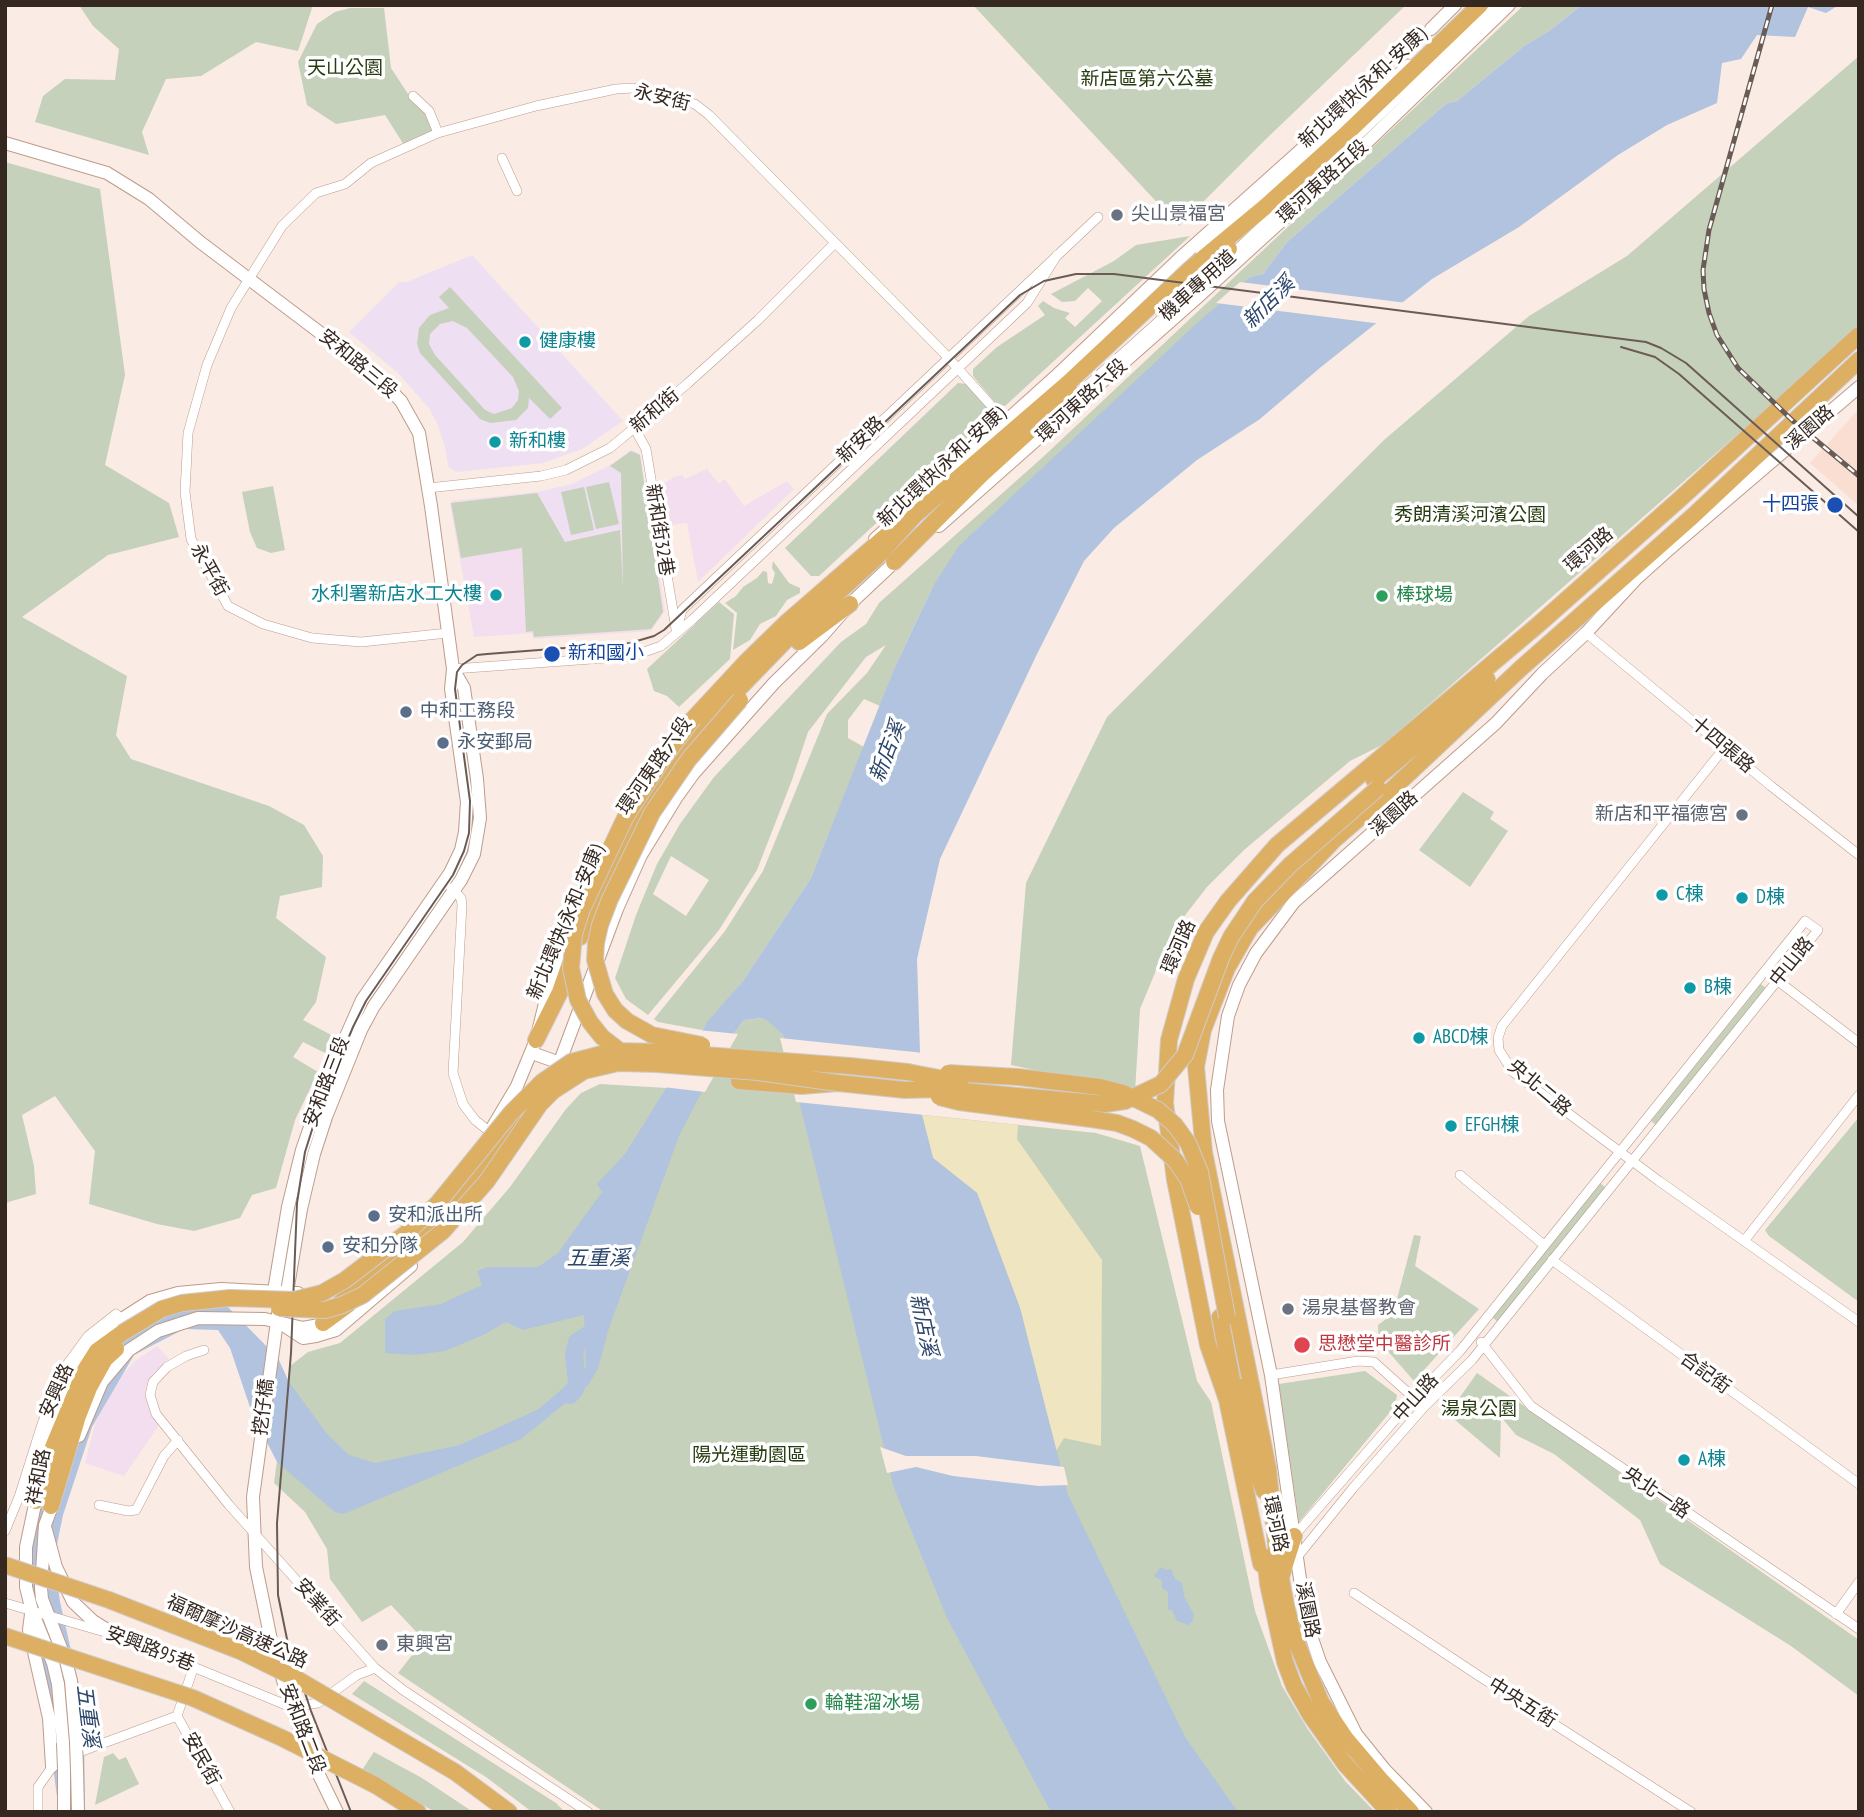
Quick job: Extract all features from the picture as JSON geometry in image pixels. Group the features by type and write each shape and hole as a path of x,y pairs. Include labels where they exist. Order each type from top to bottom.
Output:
{"highway":[{"name":"新北環快(永和-安康)","path":"534,1047 560,992 592,905 637,818 670,767 727,701 772,654 876,558 915,515 1068,383 1189,270 1345,135 1480,5"},
{"name":"新北環快(永和-安康)","path":"894,562 982,474 1350,139 1488,5"},
{"name":"環河路","path":"1282,1561 1261,1564 1227,1400 1208,1345 1175,1180 1165,1103 1169,1041 1186,979 1206,932 1228,901 1277,845 1539,624 1859,335"},
{"name":"環河路","path":"1411,1812 1355,1749 1321,1702 1293,1634 1280,1580 1282,1561 1268,1468 1204,1152 1196,1067 1203,1030 1227,968 1250,928 1334,840 1520,669 1693,516 1859,360"},
{"path":"1044,402 1055,377"},
{"path":"838,1083 802,1086 684,1075 650,1066 617,1050 590,1022 578,1000 572,952 582,909 625,818 664,757 693,719 788,622 876,543 915,515"},
{"path":"850,604 790,649 740,700 689,759 652,813 635,845 600,925 596,951 598,978 615,1010 627,1021 652,1035 690,1043 806,1056 850,1066"},
{"path":"905,1090 942,1089 1105,1104 1125,1101 1161,1084 1185,1055 1221,958 1231,937 1255,901 1376,784 1459,709 1539,624"},
{"path":"908,1072 980,1086 1100,1096 1134,1089 1152,1081 1174,1058 1192,1019 1218,945 1251,894 1290,854 1520,669"},
{"path":"123,1331 196,1307 325,1310 363,1295 443,1231 465,1209 515,1143 542,1082 572,1062 613,1051 664,1052 908,1072 1007,1076 1100,1087 1147,1102 1175,1125 1188,1143 1200,1171 1260,1521 1282,1561"},
{"path":"44,1504 53,1447 85,1370 97,1351 123,1331 162,1309 182,1303 230,1298 295,1300 323,1293 345,1280 409,1231 439,1203 511,1113 553,1091 571,1078 600,1066 618,1063 758,1072 905,1090 960,1102 1117,1123 1152,1138 1175,1160 1194,1194 1256,1470 1273,1513"},
{"path":"323,1323 438,1220 534,1100"},
{"path":"279,1302 326,1309 343,1302 379,1274"},
{"path":"1208,1345 1255,1573 1273,1633 1285,1662"},
{"path":"1282,1561 1294,1536"},
{"name":"環河路","path":"1282,1561 1273,1607 1285,1662 1311,1716 1345,1764 1389,1812"},
{"name":"福爾摩沙高速公路","path":"5,1565 109,1600 240,1651 297,1679 455,1772 509,1812"},
{"path":"1273,1607 1280,1580"},
{"path":"5,1636 192,1698 282,1738 375,1785 418,1812"}],"main road":[{"path":"1431,29 1455,5"},
{"name":"環河東路五段","path":"1133,355 1359,150 1508,5"},
{"name":"環河東路五段","path":"1055,377 1179,259 1331,123"},
{"name":"安和路三段","path":"5,143 92,167 107,173 149,200 372,372 401,401 419,433 453,669 452,690 465,781 467,818 461,850 449,886 362,1000 313,1113 294,1182 289,1242 274,1335"},
{"name":"環河東路六段","path":"279,1302 303,1338 336,1330 449,1233 483,1197 526,1136 550,1089 617,909 641,855 676,798 723,739 850,604 894,562 968,502 1133,355"},
{"name":"環河東路六段","path":"279,1302 305,1293 326,1290 379,1252 411,1226 449,1188 490,1132 517,1086 534,1047 568,925 595,864 633,793 664,749 737,664 1055,377"},
{"name":"溪園路","path":"1294,1536 1271,1375 1219,1121 1217,1090 1222,1045 1228,1016 1239,985 1256,953 1294,902 1496,723 1637,578 1859,387"},
{"path":"534,1047 560,1063"},
{"path":"123,1331 150,1301 178,1293 221,1289 247,1290 279,1302"},
{"path":"246,1318 247,1290"},
{"name":"環河東路六段","path":"279,1302 303,1328 331,1323 375,1295"},
{"name":"祥和路","path":"64,1812 61,1704 53,1663 38,1628 26,1587 29,1522 44,1504 102,1382 130,1350 158,1331 181,1323 198,1318 246,1318 279,1302"},
{"name":"挖仔橋","path":"255,1478 274,1335"},
{"name":"安和路二段","path":"255,1478 252,1531 256,1567 271,1640 291,1707 337,1812"},
{"name":"祥和路","path":"44,1504 41,1588 48,1616 66,1661 74,1703 78,1812"},
{"path":"45,1525 56,1567 73,1602 93,1621 117,1636"},
{"name":"溪園路","path":"1282,1561 1320,1662 1356,1734 1385,1770 1426,1812"},
{"path":"32,1611 29,1630 49,1718 54,1764"}],"street":[{"name":"機車專用道","path":"1094,341 1114,334 1184,265 1471,5"},
{"name":"機車專用道","path":"894,562 1298,195 1497,5"},
{"name":"永安街","path":"247,278 282,226 316,193 345,184 371,163 439,133 536,106 616,89 633,88 695,104 709,115 948,357 1005,421"},
{"path":"413,96 429,111 439,133"},
{"path":"502,158 517,191"},
{"name":"新安路","path":"676,632 682,610 1098,217"},
{"name":"新和街","path":"428,488 541,476 566,470 610,448 758,320 835,243"},
{"name":"新安路","path":"453,669 633,656 661,646 692,620 1027,303 1057,255"},
{"name":"永平街","path":"247,278 227,319 197,397 188,433 185,492 191,539 228,606 262,624 312,638 361,642 448,633"},
{"name":"新和街32巷","path":"635,429 646,449 676,632"},
{"name":"十四張路","path":"1586,633 1859,855"},
{"name":"央北二路","path":"1726,747 1502,1026 1498,1038 1499,1050 1513,1072 1859,1322"},
{"path":"449,886 461,898 462,905 453,1073 463,1104 475,1120 490,1132"},
{"name":"中山路","path":"1282,1561 1484,1345 1818,930 1805,921 1473,1335 1414,1398 1294,1536"},
{"path":"1765,971 1859,1043"},
{"path":"1744,1241 1859,1095"},
{"path":"1460,1175 1544,1245"},
{"name":"合記街","path":"1552,1260 1859,1484"},
{"name":"安興路","path":"5,1531 65,1366 88,1336 116,1314 123,1331"},
{"name":"央北一路","path":"1473,1335 1484,1345 1531,1406 1859,1629"},
{"name":"安業街","path":"204,1350 186,1356 158,1375 150,1388 152,1404 252,1531 375,1668 403,1690 588,1812"},
{"path":"1271,1375 1358,1361 1374,1362 1424,1407"},
{"path":"99,1505 136,1510 164,1456 178,1440"},
{"path":"1836,1614 1859,1582"},
{"name":"中央五街","path":"1354,1593 1691,1812"},
{"name":"安興路95巷","path":"5,1603 117,1636 194,1665 291,1707"},
{"name":"安民街","path":"194,1665 177,1716 230,1812"},
{"path":"291,1707 318,1703 357,1675 375,1668"},
{"path":"38,1812 38,1787 54,1764 85,1748 177,1716"}],"shaded area":[{"path":"472,255 623,421 582,449 543,463 456,472 448,466 438,425 429,408 398,373 349,332 399,282 407,282"},
{"path":"1859,409 1859,506 1810,463"},
{"path":"631,450 640,454 665,611 651,631 533,639 532,633 474,637 450,504 452,501 538,492 565,541 621,528 620,474 609,466"},
{"path":"609,466 620,473 621,528 565,541 538,492 572,484"},
{"path":"707,469 719,484 725,479 744,506 787,481 794,489 698,582 687,523 670,525 664,484 674,477 682,475 685,479"},
{"path":"157,1346 169,1359 153,1373 145,1395 152,1417 159,1425 124,1476 85,1463 96,1421 120,1378 135,1361"}],"green space":[{"path":"79,5 313,5 298,51 256,42 201,76 166,79 142,132 149,155 35,122 43,96 65,79 115,80 119,49 93,26"},
{"name":"新店區第六公墓","path":"973,5 1406,5 1179,226"},
{"path":"1524,5 1582,5 1549,31 1524,46 1457,101 1447,103 1287,242 1263,274 1250,277 933,586 894,669 880,706 864,699 848,720 848,738 864,747 811,878 743,981 702,1030 654,1019 725,931 763,871 827,714 867,673 886,645 866,657 808,732 757,870 719,930 648,1015 626,999 615,978 636,915 657,864 680,824 714,777 841,642 866,624 879,603 1043,457","holes":["671,856 709,880 686,916 653,894"]},
{"name":"天山公園","path":"350,8 384,8 391,68 410,97 425,108 433,133 404,145 385,115 336,124 307,105 298,62 317,24 335,12"},
{"name":"秀朗清溪河濱公園","path":"1859,56 1859,324 1844,341 1384,744 1350,761 1244,850 1207,887 1172,932 1140,1009 1135,1092 1011,1065 1026,883 1107,717 1384,440 1529,316 1627,256"},
{"path":"5,162 100,189 125,375 105,465 169,503 179,537 108,555 22,617 127,676 116,735 131,759 269,806 304,825 323,856 322,887 280,896 276,918 326,957 316,1002 303,1020 335,1037 327,1054 303,1042 293,1057 318,1072 295,1120 276,1188 252,1195 240,1218 194,1231 157,1224 89,1204 95,1151 55,1096 22,1115 34,1166 36,1194 5,1203"},
{"path":"1190,236 1005,406 998,406 973,376 973,369 997,347 1045,315 1038,306 1043,301 1070,313 1065,318 1075,327 1102,301 1088,288 1075,301 1062,302 1051,294 1114,261 1136,245"},
{"path":"450,287 562,408 550,419 529,398 528,408 516,420 490,423 480,419 420,353 417,344 419,328 430,315 449,308 439,297","holes":["453,321 467,328 513,377 519,391 518,400 512,408 494,414 485,410 435,355 429,344 430,334 440,324"]},
{"path":"958,383 966,384 991,411 989,419 819,576 811,576 785,548"},
{"path":"631,451 640,455 663,612 651,629 534,637 533,631 526,632 522,548 461,558 451,503 537,493 565,542 620,530 623,589 621,473 610,466"},
{"path":"609,482 619,524 596,529 586,487"},
{"path":"273,486 285,550 271,553 257,548 250,532 242,492"},
{"path":"584,487 594,530 571,535 561,492"},
{"path":"773,561 789,583 800,588 800,593 787,600 776,616 760,624 750,640 733,650 737,613 725,603 763,571 767,572 768,583 772,584 775,573 772,568"},
{"path":"719,602 734,614 730,659 679,707 667,696 654,691 647,669"},
{"path":"1463,792 1494,812 1490,819 1508,831 1470,887 1419,850"},
{"path":"1761,984 1766,988 1656,1125 1651,1121"},
{"name":"陽光運動園區","path":"744,1020 768,1020 783,1035 800,1102 1096,1133 1140,1146 1197,1381 1211,1402 1255,1611 1282,1686 1307,1728 1345,1781 1375,1812 604,1812 398,1673 424,1640 391,1605 362,1622 330,1579 327,1549 305,1512 274,1483 290,1366 308,1352 340,1343 463,1242 510,1187 566,1109 581,1093 600,1084 667,1088 727,1043"},
{"path":"1859,1117 1859,1302 1769,1236 1765,1230"},
{"path":"1600,1183 1606,1188 1498,1322 1492,1317"},
{"name":"湯泉公園","path":"1414,1235 1421,1236 1415,1266 1479,1309 1414,1381 1379,1341 1378,1325 1393,1314"},
{"path":"1365,1371 1397,1395 1395,1406 1299,1522 1279,1384"},
{"path":"1477,1373 1859,1640 1859,1696 1791,1646 1660,1564 1640,1520 1554,1454 1516,1435 1501,1417 1500,1458 1448,1414"},
{"path":"364,1681 556,1803 565,1812 532,1812 486,1777 352,1694"},
{"path":"374,1752 422,1778 473,1812 435,1812 362,1770"},
{"path":"113,1753 119,1760 126,1757 139,1784 95,1805 104,1757"}],"sand":[{"path":"922,1115 1018,1125 1017,1139 1102,1260 1101,1446 1064,1438 1056,1451 1020,1308 977,1193 933,1158"}],"water":[{"name":"新店溪","path":"1582,5 1839,5 1826,13 1808,7 1795,37 1757,35 1741,59 1722,63 1717,103 1667,125 1618,155 1519,227 1432,279 1260,419 1197,460 1114,528 1084,561 940,859 917,959 922,1115 933,1158 977,1193 1020,1308 1068,1495 1185,1737 1238,1812 1051,1812 947,1618 894,1488 783,1035 762,1018 744,1020 727,1043 679,1136 609,1328 598,1368 589,1384 521,1439 344,1514 335,1512 277,1462 252,1413 230,1348 218,1330 184,1329 134,1355 92,1427 63,1515 54,1559 60,1602 79,1685 84,1734 85,1812 59,1812 54,1774 52,1705 25,1589 37,1522 76,1382 114,1324 222,1301 278,1358 289,1382 327,1434 349,1455 375,1463 460,1445 539,1409 586,1368 584,1315 523,1330 506,1322 445,1351 415,1355 385,1353 385,1319 395,1311 441,1304 482,1285 477,1271 488,1267 538,1267 558,1253 602,1192 597,1184 625,1154 708,1021 743,981 811,878 894,669 933,586 959,546 1195,325 1250,277 1263,274 1287,242 1447,103 1457,101 1524,46 1549,31"},
{"path":"1161,1567 1171,1569 1175,1579 1182,1583 1184,1596 1194,1615 1188,1625 1177,1621 1172,1610 1168,1610 1168,1592 1162,1588 1162,1581 1154,1576"}],"pier":[{"path":"1240,282 1407,303 1382,324 1216,303"},
{"path":"698,1030 738,1034 705,1092 663,1087"},
{"path":"780,1038 924,1053 925,1115 796,1102"},
{"path":"880,1447 906,1456 976,1456 1064,1467 1068,1485 1039,1486 953,1476 916,1467 887,1473"}],"waterway":[{"name":"五重溪","path":"570,1395 577,1383 574,1355 577,1342 597,1329 600,1319"}],"tunnel":[{"path":"1331,123 1431,29"}],"tram line":[{"path":"351,1812 311,1711 287,1639 278,1595 277,1523 291,1353 297,1203 305,1152 317,1114 353,1027 366,1001 453,875 464,851 469,833 470,801 455,689 457,672 462,665 477,655 630,643 664,630 1020,295 1044,281 1076,274 1114,274 1646,342 1686,363 1859,517"},
{"path":"1621,347 1655,357 1679,374 1859,532"}],"railway":[{"path":"1772,5 1709,230 1703,270 1704,289 1717,335 1738,368 1793,421 1859,476"}],"place":[{"name":"尖山景福宮","path":"1117,215"},
{"name":"健康樓","path":"525,342"},
{"name":"新和樓","path":"495,442"},
{"name":"十四張","path":"1835,505"},
{"name":"水利署新店水工大樓","path":"496,595"},
{"name":"棒球場","path":"1382,596"},
{"name":"新和國小","path":"552,654"},
{"name":"中和工務段","path":"406,712"},
{"name":"永安郵局","path":"443,743"},
{"name":"新店和平福德宮","path":"1742,815"},
{"name":"C棟","path":"1662,895"},
{"name":"D棟","path":"1742,898"},
{"name":"B棟","path":"1690,988"},
{"name":"ABCD棟","path":"1419,1038"},
{"name":"EFGH棟","path":"1451,1126"},
{"name":"安和派出所","path":"374,1216"},
{"name":"安和分隊","path":"328,1247"},
{"name":"湯泉基督教會","path":"1288,1309"},
{"name":"思懋堂中醫診所","path":"1302,1345"},
{"name":"A棟","path":"1684,1460"},
{"name":"東興宮","path":"382,1645"},
{"name":"輪鞋溜冰場","path":"811,1704"}]}
